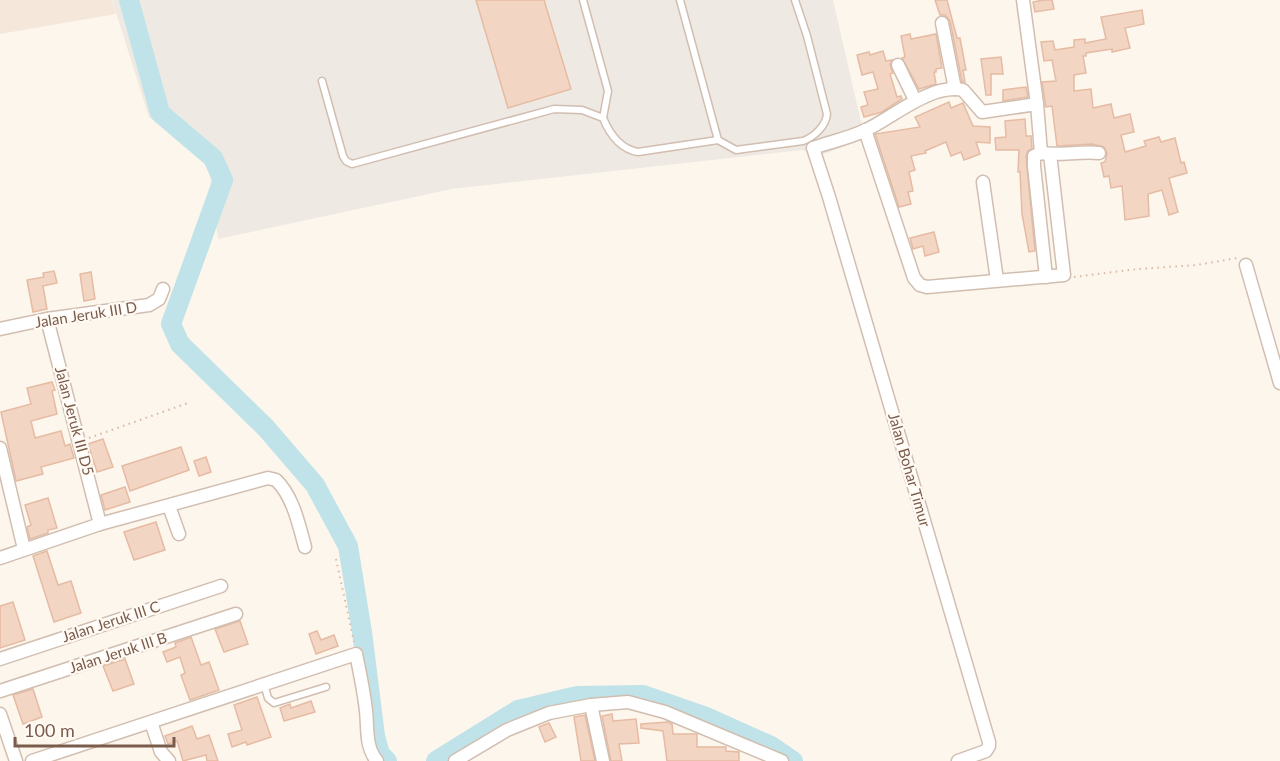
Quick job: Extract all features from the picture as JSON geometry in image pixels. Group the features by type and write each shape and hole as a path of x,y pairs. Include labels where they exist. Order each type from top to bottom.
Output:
{"street":[{"path":"1023,0 1037,104 1065,273 1046,277 921,286 916,282 866,130 915,100 955,89 964,91 982,112 1037,104"},
{"path":"942,23 955,89"},
{"path":"898,64 915,100"},
{"name":"Jalan Bohar Timur","path":"866,130 813,148 989,742 987,750 966,759"},
{"path":"1046,277 1034,156 1077,152 1099,153"},
{"path":"983,182 997,280"},
{"path":"1246,265 1280,383"},
{"name":"Jalan Jeruk III D","path":"0,329 47,319 149,305 159,298 163,289"},
{"name":"Jalan Jeruk III D5","path":"47,319 100,524"},
{"path":"0,448 24,549"},
{"path":"0,558 100,524 263,479 273,479 278,482 297,517 305,547"},
{"path":"169,506 179,534"},
{"name":"Jalan Jeruk III C","path":"0,659 221,585"},
{"name":"Jalan Jeruk III B","path":"0,691 236,614"},
{"path":"32,761 356,654 366,712 367,738 377,761"},
{"path":"455,761 507,730 527,721 591,705 628,702 665,712 782,761"},
{"path":"591,705 603,761"},
{"path":"0,714 16,761"},
{"path":"151,722 161,752 169,761"}],"lane":[{"path":"584,0 608,91 603,118 609,132 626,150 638,152 718,140 736,150 809,139 827,121 826,106 795,0"},
{"path":"680,0 718,140"},
{"path":"322,81 343,156 352,164 554,109 582,110 603,118"},
{"path":"264,683 268,698 274,703 326,687"}],"path":[{"path":"1063,275 1079,277 1138,269 1197,265 1233,258 1241,258 1246,265"},
{"path":"80,441 188,404"},
{"path":"336,559 356,654"}],"shaded area":[{"path":"0,0 112,0 116,14 0,34"},
{"path":"112,0 833,0 865,139 821,155 802,150 452,189 218,239 207,153 149,117"}],"building":[{"path":"476,0 544,0 571,89 508,108"},
{"path":"935,0 947,0 957,38 960,38 966,70 963,70 965,82 962,82 950,21 945,15 940,15"},
{"path":"1052,0 1054,9 1035,12 1033,2"},
{"path":"1142,10 1144,24 1125,28 1130,48 1112,52 1112,49 1086,53 1086,56 1083,56 1086,73 1074,75 1074,91 1091,89 1093,108 1111,104 1114,118 1130,114 1134,132 1121,135 1125,152 1146,146 1144,141 1159,137 1161,142 1175,138 1181,163 1184,162 1187,173 1169,178 1178,212 1169,215 1162,190 1148,194 1149,216 1125,220 1122,186 1111,188 1109,176 1104,177 1101,163 1105,162 1107,153 1104,147 1092,144 1057,146 1052,106 1046,107 1042,82 1056,81 1052,60 1044,61 1041,42 1053,41 1055,50 1074,47 1074,40 1085,39 1085,43 1106,39 1101,17"},
{"path":"910,34 911,39 936,34 942,68 934,72 936,84 919,89 902,58 905,57 901,36"},
{"path":"883,51 886,61 892,60 890,65 893,73 890,74 897,97 901,96 902,99 882,112 864,117 861,107 868,105 864,92 878,89 873,72 862,75 857,55 869,52 870,55"},
{"path":"1001,57 1003,74 991,74 991,95 986,95 981,59"},
{"path":"1026,87 1028,97 1003,101 1003,90"},
{"path":"949,102 951,108 963,103 973,126 990,127 990,143 976,142 980,154 964,160 961,152 951,156 946,142 925,151 926,153 911,156 915,170 909,172 913,191 908,192 911,204 899,207 875,134 920,127 915,117"},
{"path":"1025,119 1026,136 1031,136 1032,148 1026,156 1035,251 1029,252 1022,214 1020,172 1018,172 1019,150 996,150 995,138 1006,137 1005,121"},
{"path":"934,232 939,252 925,256 923,246 913,249 910,238"},
{"path":"54,271 57,283 43,286 47,309 33,312 27,280 44,277 43,273"},
{"path":"91,272 95,299 84,301 80,274"},
{"path":"52,382 57,414 31,421 35,438 61,431 65,446 70,444 74,458 41,467 43,474 16,481 1,412 31,404 27,388"},
{"path":"103,439 113,467 97,472 88,444"},
{"path":"181,447 189,470 130,491 122,466"},
{"path":"206,457 211,472 199,476 194,461"},
{"path":"125,487 130,502 105,510 101,495"},
{"path":"48,498 57,528 30,539 27,527 31,525 25,505"},
{"path":"156,522 165,550 134,560 124,532"},
{"path":"47,551 58,585 71,581 81,613 54,622 33,556"},
{"path":"13,602 25,640 0,648 0,606"},
{"path":"240,621 248,644 224,652 215,629"},
{"path":"317,631 321,640 334,635 338,646 316,654 309,634"},
{"path":"191,637 201,665 209,662 219,690 190,700 181,675 185,673 180,657 167,662 163,652 176,647 175,643"},
{"path":"125,659 134,684 113,691 103,666"},
{"path":"33,689 42,717 23,724 13,695"},
{"path":"257,697 271,737 232,747 228,734 242,730 234,705"},
{"path":"311,701 315,712 284,721 280,708 290,704 291,708"},
{"path":"612,714 613,721 636,719 639,743 619,744 622,761 611,761 602,716"},
{"path":"585,715 595,761 581,761 574,717"},
{"path":"668,722 672,724 673,734 697,734 697,747 726,747 726,751 739,752 739,761 667,761 663,731 641,728 641,724"},
{"path":"549,723 556,737 545,742 539,727"},
{"path":"192,726 197,739 209,735 218,761 207,761 206,755 183,761 177,741 168,744 165,736"}],"waterway":[{"path":"129,0 160,113 213,158 223,180 171,324 180,344 266,428 315,485 348,546 375,736 380,754 387,761"},
{"path":"436,761 518,710 577,696 643,695 706,717 771,746 793,761"}]}
